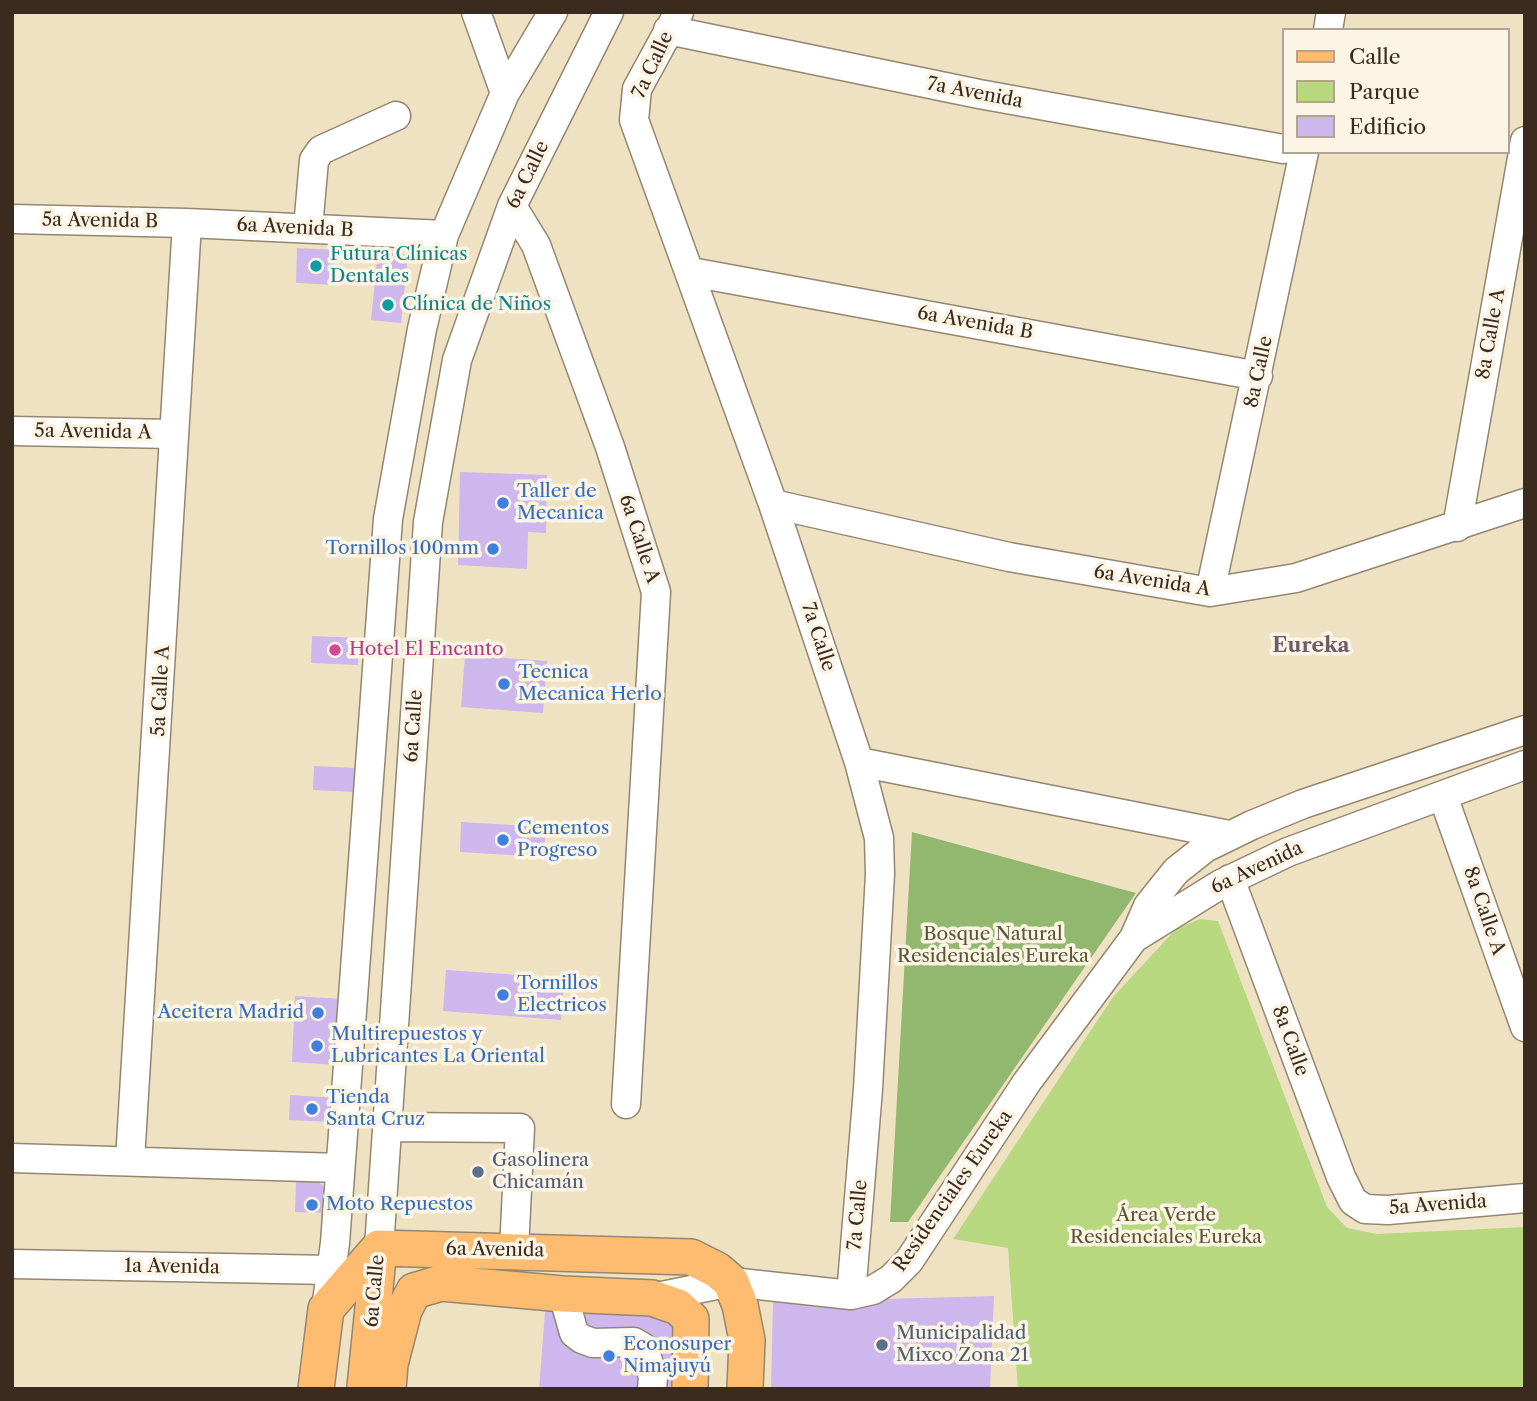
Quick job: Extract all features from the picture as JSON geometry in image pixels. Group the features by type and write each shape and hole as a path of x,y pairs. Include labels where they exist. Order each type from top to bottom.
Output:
{"main road":[{"name":"6a Avenida","path":"379,1248 691,1257 717,1270 731,1282"},
{"path":"316,1389 327,1309 379,1248"},
{"name":"6a Calle","path":"365,1389 379,1248"},
{"path":"731,1282 740,1305 747,1340 744,1389"},
{"name":"6a Avenida","path":"388,1389 390,1364 404,1310 414,1291 441,1283 665,1302"},
{"path":"665,1302 691,1319 690,1389"},
{"path":"302,1389 322,1346"}],"street":[{"path":"476,12 505,93"},
{"path":"327,1309 340,1168 388,519 422,329 444,235 505,93 553,12"},
{"name":"6a Calle","path":"379,1248 428,522 457,360 512,206 609,12"},
{"name":"7a Avenida","path":"674,21 979,94 1282,149"},
{"name":"7a Calle","path":"674,21 637,89 634,120 773,504 859,762 879,838 880,874 851,1295"},
{"path":"308,229 314,160 321,150 396,116"},
{"name":"8a Calle A","path":"1457,527 1525,141"},
{"name":"8a Calle","path":"1210,592 1258,376 1303,154"},
{"name":"6a Calle A","path":"512,206 536,245 610,447 656,592 626,1104"},
{"name":"5a Avenida B","path":"12,219 187,223"},
{"name":"6a Avenida B","path":"187,223 444,235"},
{"name":"5a Calle A","path":"130,1160 187,223"},
{"name":"6a Avenida B","path":"691,272 1258,376"},
{"name":"5a Avenida A","path":"12,431 174,434"},
{"name":"6a Avenida A","path":"773,504 1009,557 1210,592 1296,578 1525,503"},
{"name":"6a Avenida","path":"1133,938 1147,906 1177,871 1229,835 1314,800 1525,730"},
{"path":"859,762 1229,835"},
{"name":"6a Avenida","path":"1133,938 1230,879 1288,852 1525,765"},
{"name":"8a Calle A","path":"1443,796 1525,1027"},
{"name":"8a Calle","path":"1230,879 1340,1177 1353,1202"},
{"name":"Residenciales Eureka","path":"665,1302 731,1282 851,1295 873,1290 891,1279 909,1261 1027,1082 1133,938"},
{"path":"387,1127 520,1128 514,1250"},
{"path":"12,1158 340,1168"},
{"name":"5a Avenida","path":"1353,1202 1365,1209 1388,1210 1525,1198"},
{"name":"1a Avenida","path":"12,1264 331,1270"},
{"path":"563,1294 574,1333 582,1339 593,1343 634,1342 644,1348 653,1377 652,1389"}],"green space":[{"name":"Bosque Natural Residenciales Eureka","path":"912,832 1136,893 908,1222 890,1222"},
{"name":"Área Verde Residenciales Eureka","path":"1200,919 1218,921 1327,1207 1347,1228 1377,1234 1525,1227 1525,1389 1018,1389 1008,1248 953,1239 1113,997 1176,929"}],"building":[{"name":"Futura Clínicas Dentales","path":"297,248 335,250 334,285 296,283"},
{"path":"378,251 408,255 401,323 371,320"},
{"name":"Taller de Mecanica","path":"460,472 547,475 546,533 528,532 527,569 458,565"},
{"name":"Hotel El Encanto","path":"312,636 359,638 358,665 311,663"},
{"name":"Tecnica Mecanica Herlo","path":"465,655 547,661 543,713 461,707"},
{"path":"314,766 356,768 355,792 313,790"},
{"name":"Cementos Progreso","path":"461,822 546,827 544,857 460,852"},
{"name":"Tornillos Electricos","path":"446,970 564,978 561,1020 443,1011"},
{"path":"295,996 343,999 339,1065 292,1062"},
{"name":"Tienda Santa Cruz","path":"290,1095 336,1098 334,1122 289,1120"},
{"name":"Moto Repuestos","path":"296,1181 319,1182 325,1188 328,1213 295,1212"},
{"name":"Municipalidad Mixco Zona 21","path":"994,1296 990,1389 771,1389 773,1302"},
{"name":"Econosuper Nimajuyú","path":"546,1299 651,1305 678,1322 673,1389 539,1389"}],"place":[{"name":"Futura Clínicas Dentales","path":"316,266"},
{"name":"Clínica de Niños","path":"388,305"},
{"name":"Taller de Mecanica","path":"503,503"},
{"name":"Tornillos 100mm","path":"493,549"},
{"name":"Hotel El Encanto","path":"335,650"},
{"name":"Tecnica Mecanica Herlo","path":"504,684"},
{"name":"Cementos Progreso","path":"503,840"},
{"name":"Tornillos Electricos","path":"503,995"},
{"name":"Aceitera Madrid","path":"318,1013"},
{"name":"Multirepuestos y Lubricantes La Oriental","path":"317,1046"},
{"name":"Tienda Santa Cruz","path":"312,1109"},
{"name":"Gasolinera Chicamán","path":"478,1172"},
{"name":"Moto Repuestos","path":"312,1205"},
{"name":"Municipalidad Mixco Zona 21","path":"882,1345"},
{"name":"Econosuper Nimajuyú","path":"609,1356"}],"district":[{"name":"Eureka","path":"1311,646"}]}
